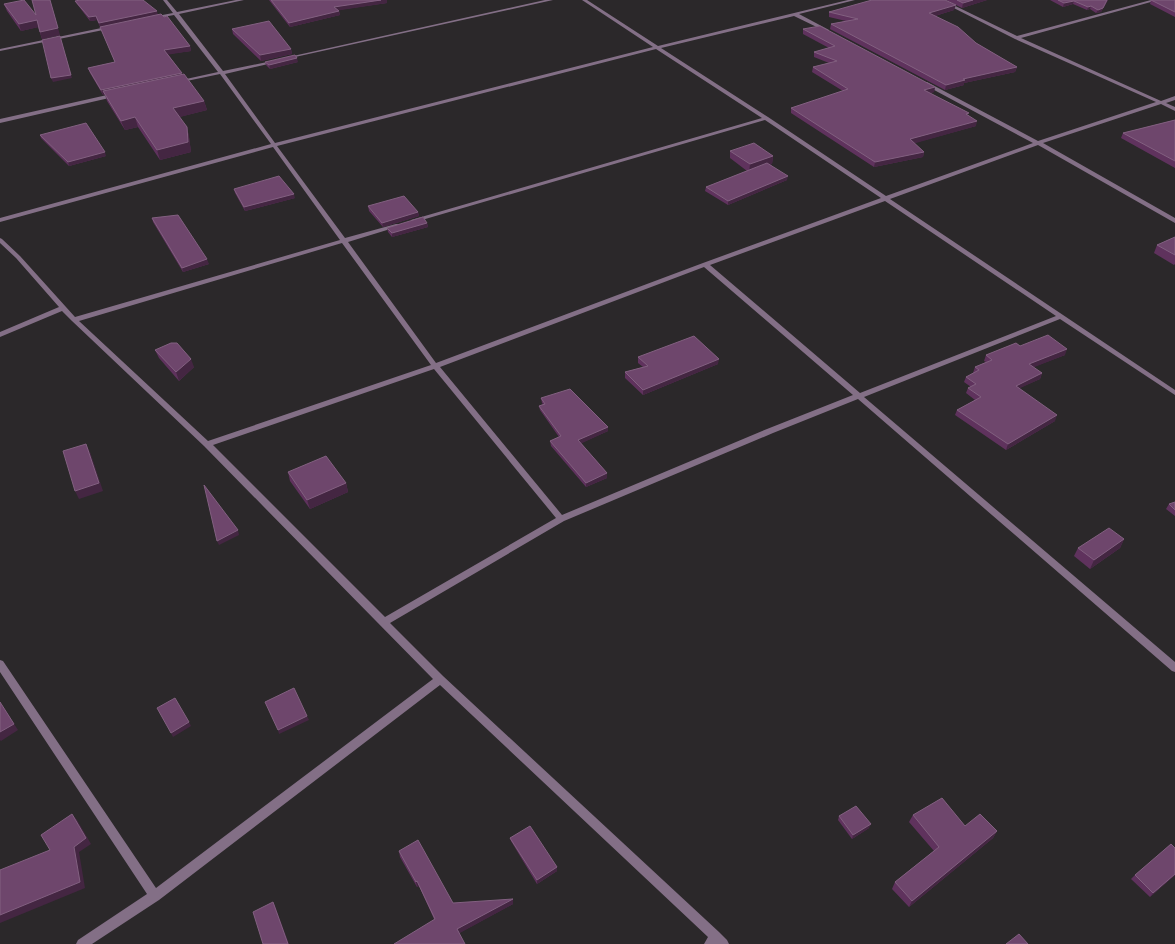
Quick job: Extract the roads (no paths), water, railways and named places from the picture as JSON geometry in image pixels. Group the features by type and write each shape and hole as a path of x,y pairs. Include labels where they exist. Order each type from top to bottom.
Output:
{"street":[{"path":"165,0 221,72 343,241 436,366 561,519"},
{"path":"145,20 242,0"},
{"path":"175,82 551,0"},
{"path":"584,0 766,118 1175,393"},
{"path":"0,220 273,145 658,47 853,0"},
{"path":"940,0 1017,38 1175,109"},
{"path":"1017,38 1156,0"},
{"path":"795,14 830,33"},
{"path":"0,50 115,26"},
{"path":"920,81 1038,143 1175,221"},
{"path":"0,121 122,94"},
{"path":"207,444 436,366 705,264 1038,143 1175,98"},
{"path":"74,320 766,118"},
{"path":"0,240 18,257 74,320 207,444 440,679 716,941"},
{"path":"705,264 1175,668"},
{"path":"0,335 63,308"},
{"path":"384,622 561,519 770,431 1062,316"},
{"path":"0,664 155,896"},
{"path":"82,944 155,896 440,679"}]}
